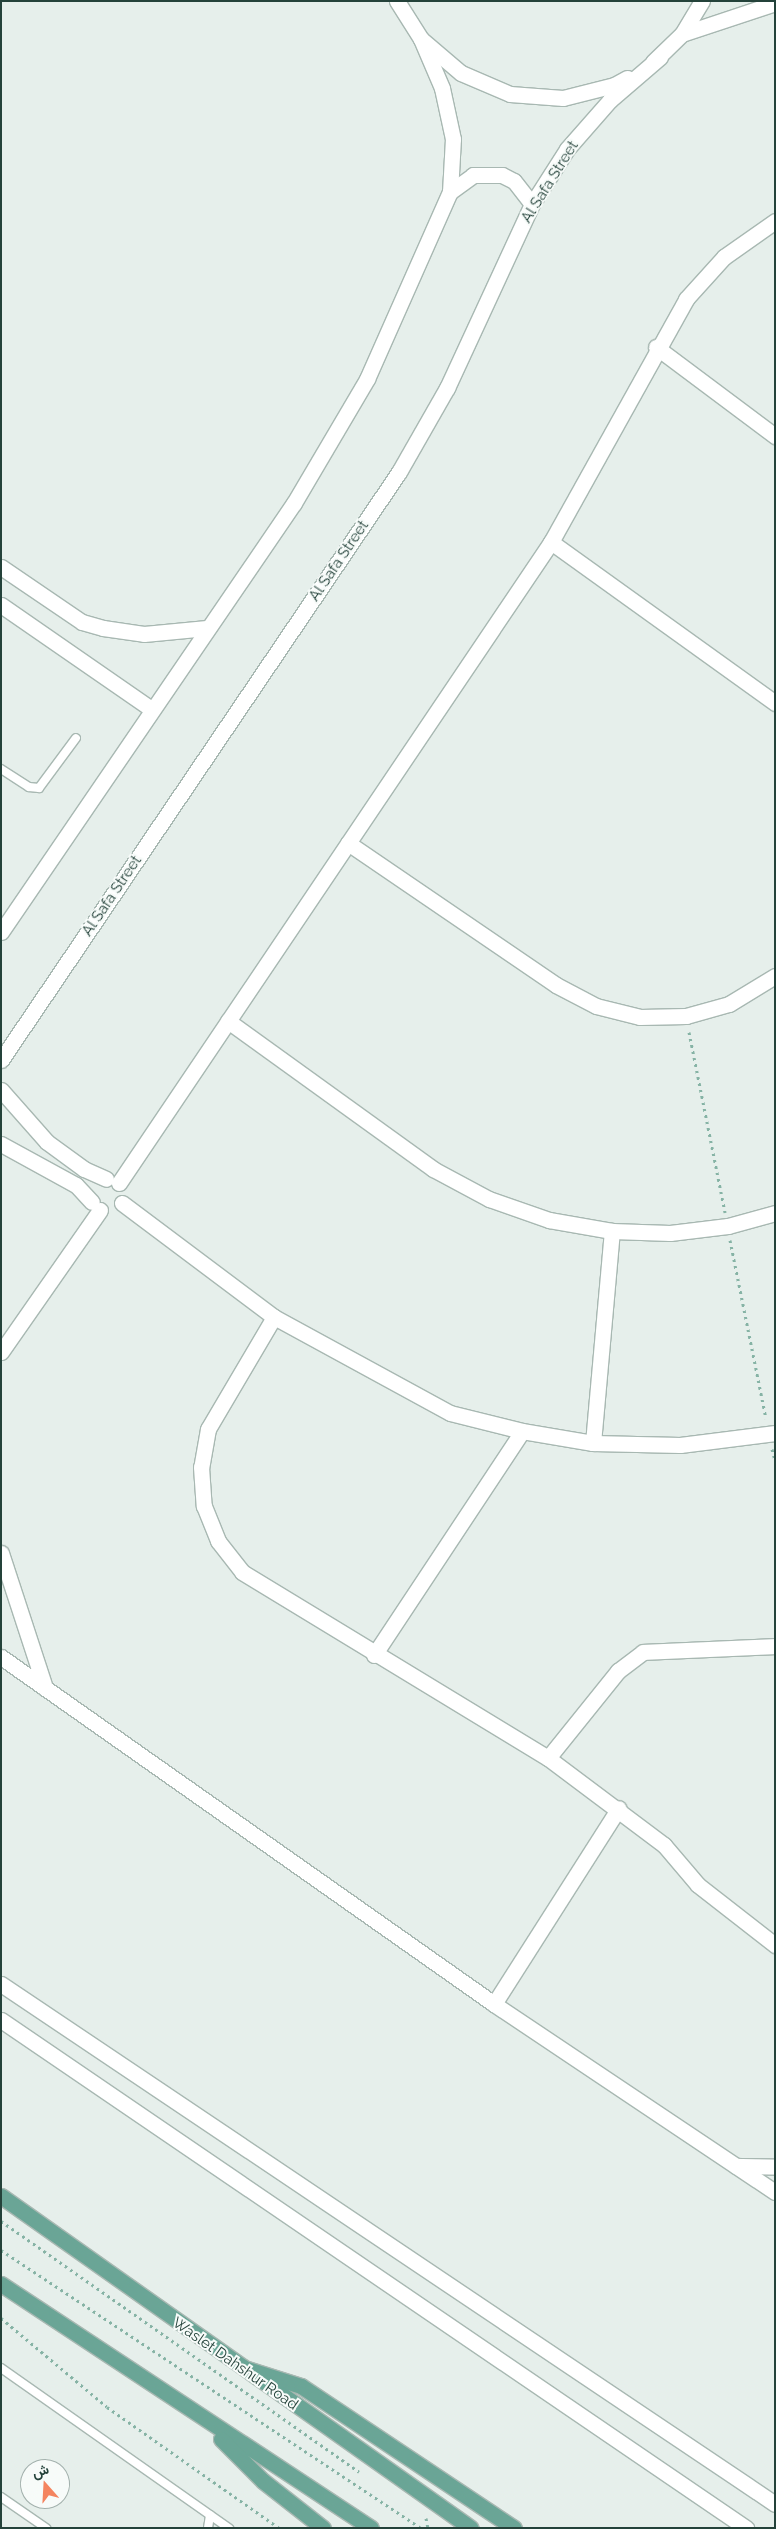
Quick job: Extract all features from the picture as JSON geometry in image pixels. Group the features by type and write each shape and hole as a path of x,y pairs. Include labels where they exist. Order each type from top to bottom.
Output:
{"main road":[{"name":"Waslet Dahshur Road","path":"1,2196 238,2367 471,2528"},
{"path":"1,2284 192,2413 371,2528"},
{"path":"238,2367 301,2386 514,2528"},
{"path":"192,2413 263,2482 323,2528"}],"street":[{"path":"1,932 151,709 294,503 367,379 450,192 453,139 442,88 421,40 397,1"},
{"path":"421,40 461,73 510,94 563,98 614,85 660,57 682,34 702,1"},
{"path":"682,34 775,3"},
{"name":"Al Safa Street","path":"1,1060 399,472 447,388 532,204 567,149 610,100 660,57"},
{"path":"450,192 473,175 502,175 525,191 532,204"},
{"path":"1,1352 96,1206 93,1187 113,1181 228,1021 551,542 656,347 686,299 724,257 775,221"},
{"path":"656,347 775,436"},
{"path":"551,542 775,703"},
{"path":"1,567 82,622 103,628 144,634 207,628"},
{"path":"1,605 151,709"},
{"path":"348,843 556,985 596,1006 640,1017 686,1016 729,1004 775,976"},
{"path":"228,1021 433,1169 489,1199 540,1217 612,1231 670,1233 728,1226 775,1212"},
{"path":"1,1090 47,1142 84,1169 113,1181 122,1203 274,1317 450,1413 522,1431 593,1442 680,1444 775,1433"},
{"path":"1,1144 68,1180 96,1206 115,1210 122,1203"},
{"path":"593,1442 612,1231"},
{"path":"274,1317 208,1429 201,1467 204,1506 218,1541 242,1572 374,1655 548,1758 619,1808 664,1845 737,1920 775,1945"},
{"path":"374,1655 522,1431"},
{"path":"1,1553 45,1688"},
{"path":"548,1758 618,1671 642,1652 775,1646"},
{"path":"1,1657 494,2004 775,2192"},
{"path":"494,2004 619,1808"},
{"path":"1,1984 775,2504"},
{"path":"1,2020 746,2528"},
{"path":"736,2166 775,2166"}],"lane":[{"path":"1,769 29,787 39,788 76,738"},
{"path":"1,2368 229,2528"},
{"path":"1,2497 46,2528"},
{"path":"208,2528 210,2515"}],"path":[{"path":"1,2222 362,2474"},
{"path":"1,2250 421,2528"},
{"path":"1,2318 107,2407 279,2528"},
{"path":"420,2514 430,2523 428,2528"}]}
